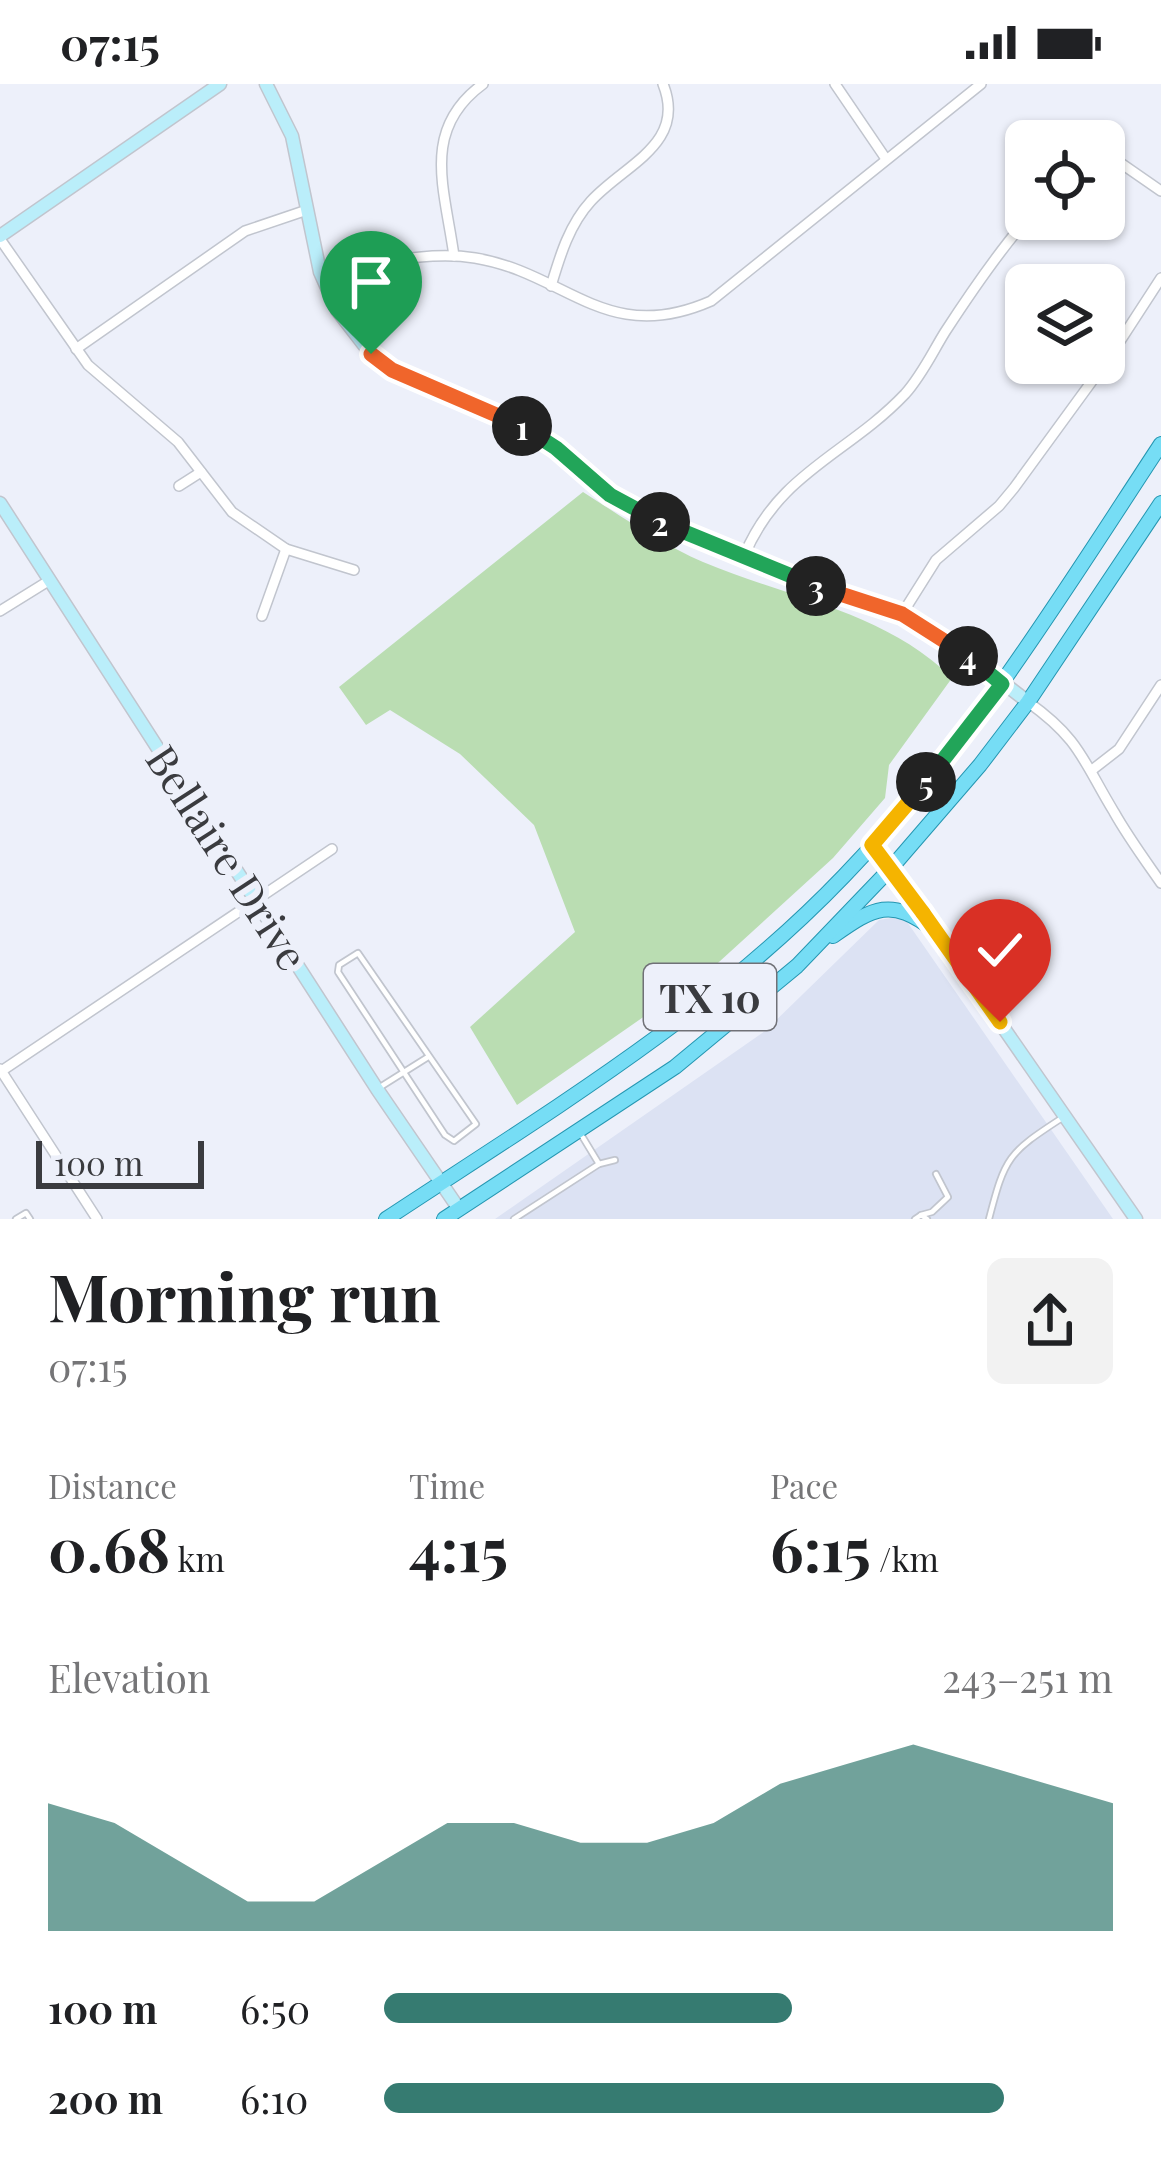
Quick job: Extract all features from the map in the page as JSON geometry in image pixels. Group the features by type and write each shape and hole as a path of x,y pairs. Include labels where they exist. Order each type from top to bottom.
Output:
{"main road":[{"name":"TX 10","path":"386,1219 640,1051 796,923 872,845 1002,684 1161,443"},
{"name":"TX 10","path":"444,1219 461,1214 675,1067 797,966 892,867 1028,702 1161,503"},
{"path":"797,966 845,927 879,909 899,909 934,930"}],"street":[{"path":"220,84 0,237 76,349 101,378 178,442 232,512 286,549 354,570"},
{"path":"266,84 292,136 320,272 351,331 392,370 504,416 556,448 625,503 674,529 842,596 902,614 967,655 1060,724 1082,749 1120,823 1161,883"},
{"path":"454,256 440,154 442,136 459,103 483,84"},
{"path":"550,286 561,250 579,217 664,136 670,110 663,84"},
{"path":"835,84 886,159"},
{"path":"320,272 454,256 502,266 602,310 628,316 691,310 711,301 981,84"},
{"path":"1125,166 1161,191"},
{"path":"76,349 245,231 307,210"},
{"path":"744,556 756,526 774,501 904,395 1009,240"},
{"path":"902,614 936,560 1014,488 1161,278"},
{"path":"179,487 201,472"},
{"name":"Bellaire Drive","path":"0,503 461,1214"},
{"path":"262,616 286,549"},
{"path":"0,611 50,580"},
{"path":"1092,770 1119,749 1161,685"},
{"path":"872,845 892,867 1136,1219"},
{"path":"97,1219 0,1071 332,849"}],"lane":[{"path":"352,955 362,955 476,1124 454,1141 445,1135 404,1072 338,972 339,965 352,955"},
{"path":"377,1090 430,1056"},
{"path":"988,1219 1004,1163 1021,1144 1067,1115"},
{"path":"578,1131 599,1164"},
{"path":"514,1219 599,1164 616,1160"},
{"path":"921,1218 948,1197 936,1174"},
{"path":"16,1219 26,1213 30,1219"}],"shaded area":[{"path":"903,916 1113,1219 495,1219 765,1031 879,920"}],"green space":[{"path":"583,492 687,555 866,621 925,655 952,678 889,765 885,798 833,858 708,972 517,1105 470,1027 575,932 534,825 460,754 390,710 366,725 339,687"}],"route":[{"path":"371,354 392,370 528,429 610,495 674,529 774,571 902,614 967,655 1002,684 872,845 1000,1022"}]}
